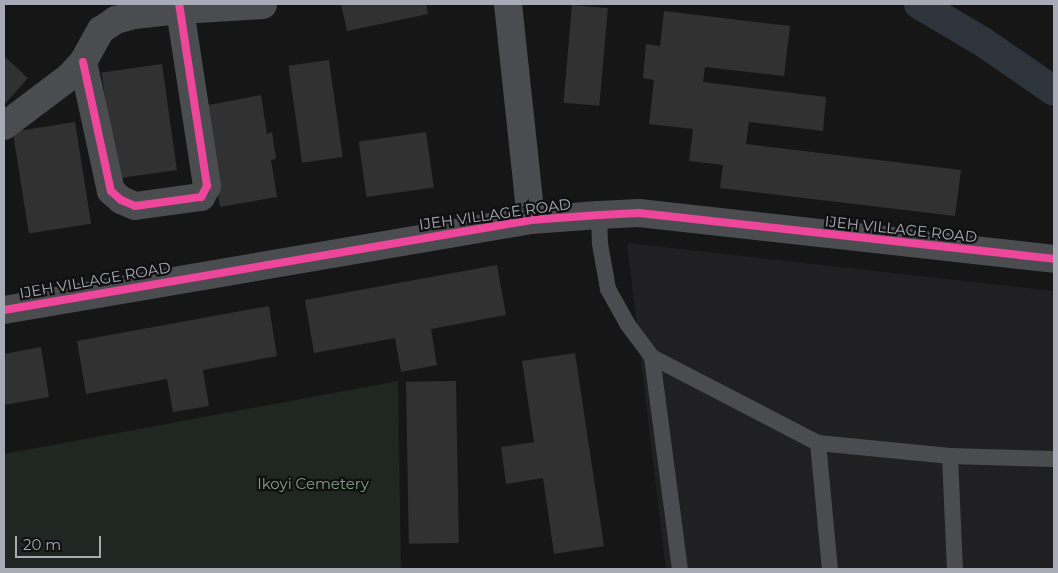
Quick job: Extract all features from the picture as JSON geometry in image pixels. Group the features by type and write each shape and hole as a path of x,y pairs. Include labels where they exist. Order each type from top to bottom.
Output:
{"street":[{"path":"508,4 531,220"},
{"path":"4,126 68,77 83,62 102,30 116,20 179,7 263,5"},
{"path":"83,62 110,191 121,200 135,206 201,197 207,186 179,7"},
{"name":"IJEH VILLAGE ROAD","path":"4,310 531,220 639,213 1054,260"}],"lane":[{"path":"599,215 600,244 608,290 628,325 652,357 818,443 950,456 1054,459"},
{"path":"652,357 680,569"},
{"path":"818,443 830,569"},
{"path":"950,456 955,569"}],"shaded area":[{"path":"627,243 1054,291 1054,569 666,569"}],"green space":[{"name":"Ikoyi Cemetery","path":"398,381 401,569 4,569 4,454"}],"building":[{"path":"341,4 426,4 428,14 347,31"},
{"path":"572,5 608,8 599,106 563,103"},
{"path":"664,11 790,26 784,76 705,67 703,82 826,97 823,131 749,122 746,144 961,170 955,216 720,188 723,165 689,161 693,129 649,124 654,80 643,78 646,44 660,46"},
{"path":"4,56 28,78 4,105"},
{"path":"329,60 343,157 302,163 288,66"},
{"path":"162,64 177,170 116,178 102,72"},
{"path":"261,95 267,134 272,132 276,159 271,160 277,197 220,207 203,106"},
{"path":"75,122 91,224 29,234 13,132"},
{"path":"426,132 434,187 366,197 359,141"},
{"path":"497,265 506,315 431,329 437,365 401,372 395,338 314,353 305,300"},
{"path":"269,306 277,356 203,370 209,406 173,412 167,379 86,394 77,341"},
{"path":"41,347 49,397 4,405 4,354"},
{"path":"575,353 604,546 554,554 543,478 506,484 501,447 534,442 522,361"},
{"path":"456,381 459,543 409,544 406,382"}],"waterway":[{"path":"919,4 983,42 1054,91"}],"cycle path":[{"path":"83,62 111,191 121,200 135,206 201,197 207,186 179,4"},
{"path":"4,310 531,220 639,213 1054,259"}]}
